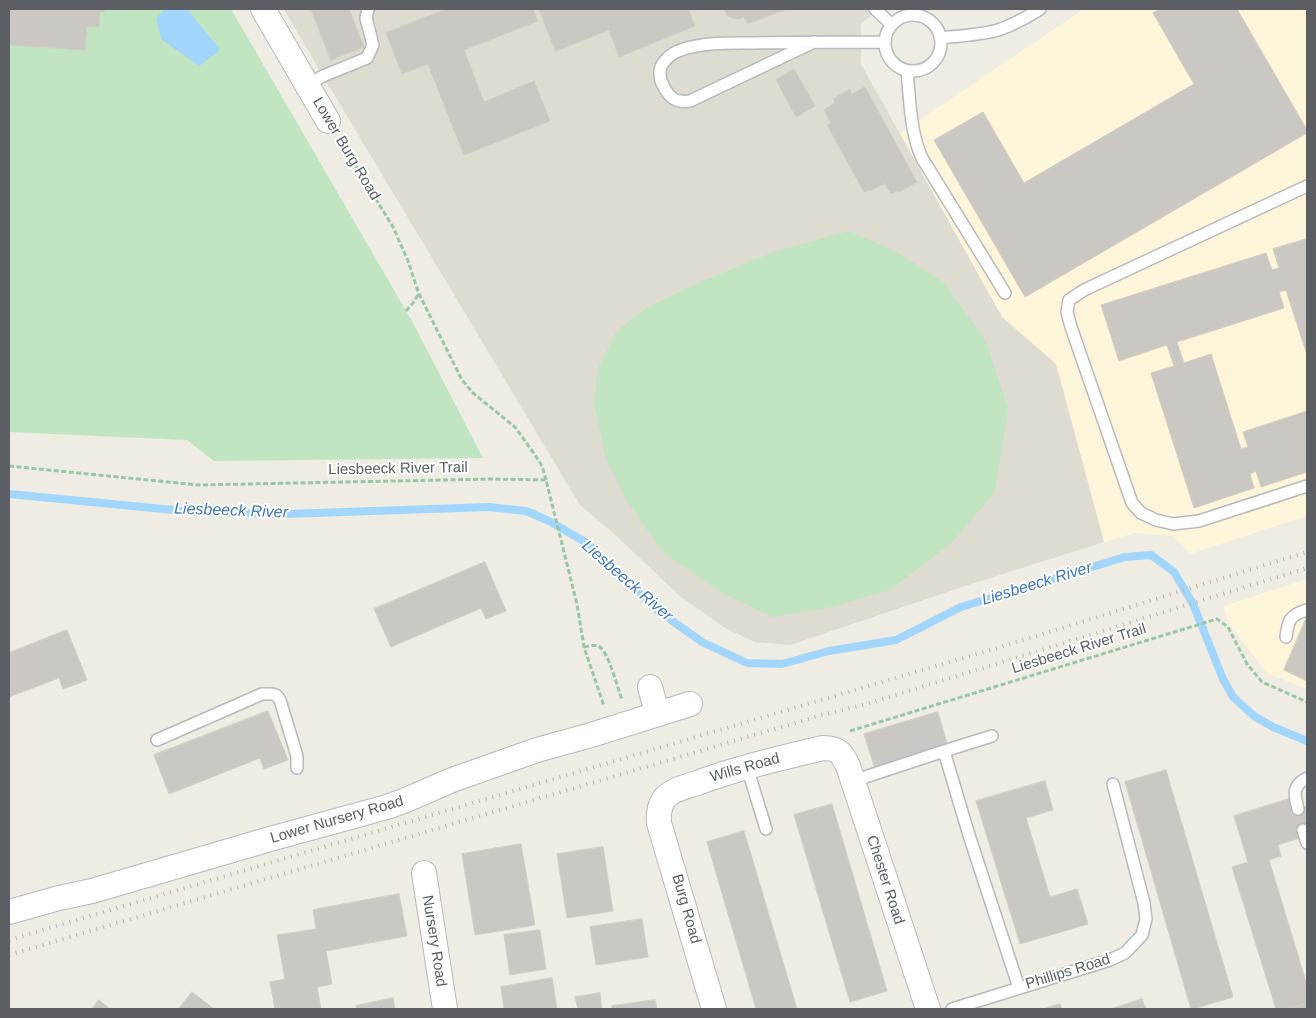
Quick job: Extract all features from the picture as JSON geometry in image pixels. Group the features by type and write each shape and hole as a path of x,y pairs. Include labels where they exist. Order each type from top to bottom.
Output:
{"street":[{"name":"Lower Burg Road","path":"263,9 328,121"},
{"path":"650,687 657,713"},
{"name":"Lower Nursery Road","path":"9,912 92,891 387,807 452,780 537,750 690,704"},
{"name":"Wills Road","path":"659,809 669,794 747,767 823,748 832,748 841,753"},
{"name":"Chester Road","path":"841,753 848,766 928,1009"},
{"name":"Burg Road","path":"659,809 659,823 714,1009"},
{"name":"Nursery Road","path":"424,873 445,1009"}],"lane":[{"path":"307,84 367,58 373,45 366,18 368,9"},
{"path":"875,9 891,24"},
{"path":"940,38 998,30 1016,23 1040,9"},
{"path":"907,15 919,16 929,20 936,28 940,38 940,49 937,59 920,71 907,71 897,66 890,60 885,50 886,32 891,24 907,15"},
{"path":"814,42 690,101 683,102 671,98 666,92 659,74 661,65 669,57 680,50 701,45 814,42 884,42"},
{"path":"907,71 917,148 1004,293"},
{"path":"1307,186 1084,290 1069,300 1067,312 1132,503 1141,513 1156,520 1173,524 1199,521 1307,486"},
{"path":"1286,637 1290,618 1298,612 1307,610"},
{"path":"157,740 262,694 272,694 276,695 283,707 297,756 297,768"},
{"path":"853,781 992,736"},
{"path":"944,751 968,832 1019,988"},
{"path":"747,767 766,829"},
{"path":"1298,809 1295,798 1296,789 1298,783 1307,778"},
{"name":"Phillips Road","path":"952,1009 1110,960 1125,953 1142,935 1146,919 1144,903 1113,784"},
{"path":"1303,830 1307,843"}],"path":[{"name":"Lower Burg Road","path":"328,121 393,227 408,261 419,294 462,380 473,393 515,427 542,466 546,480"},
{"path":"406,311 419,294"},
{"name":"Liesbeeck River Trail","path":"9,466 198,484 493,479 546,480"},
{"path":"546,480 577,604 584,647 607,714"},
{"name":"Liesbeeck River Trail","path":"841,753 846,733 1217,619 1228,627 1247,664 1262,682 1307,702"},
{"path":"584,647 594,645 601,648 606,655 630,722"}],"shaded area":[{"path":"284,9 881,9 861,23 861,64 1002,317 1056,364 1104,542 965,586 790,645 755,642 725,628 680,596 611,531 580,505"},
{"path":"1084,9 1307,9 1307,516 1190,554 1173,536 1135,533 1104,542 1056,364 1002,317 900,133"},
{"path":"1307,579 1307,689 1267,673 1228,623 1223,606"}],"green space":[{"path":"9,9 231,9 413,323 483,458 214,461 187,440 9,432"},
{"path":"849,231 897,252 944,283 986,341 1008,409 995,492 953,541 890,590 831,607 773,617 721,592 664,553 629,504 606,459 594,404 598,368 616,332 646,308 696,284 774,252"}],"water":[{"path":"166,9 187,9 218,47 218,52 199,66 161,39 156,18"}],"building":[{"path":"9,9 105,9 104,12 100,12 99,27 87,26 85,50 9,45"},
{"path":"311,9 349,9 364,47 331,60"},
{"path":"446,9 533,9 538,21 464,50 484,102 534,81 550,121 464,155 428,64 402,74 386,33"},
{"path":"539,9 688,9 695,26 619,57 609,30 556,51"},
{"path":"724,9 787,9 747,24 744,17 739,19 728,16"},
{"path":"1161,9 1237,9 1307,133 1025,297 934,140 983,112 1024,183 1194,84 1153,13"},
{"path":"794,69 815,106 796,117 776,80"},
{"path":"865,87 917,182 899,192 898,190 891,194 885,183 864,192 827,125 831,123 824,110 835,103 833,99 850,89 852,94"},
{"path":"1307,239 1307,355 1286,290 1279,292 1284,308 1177,342 1184,363 1211,354 1241,449 1248,447 1243,432 1307,411 1307,472 1261,487 1256,471 1250,474 1254,488 1194,508 1151,373 1174,366 1167,345 1119,361 1101,305 1266,253 1272,270 1279,268 1273,249"},
{"path":"485,562 506,611 486,619 481,608 391,647 374,609"},
{"path":"1307,620 1307,681 1284,670"},
{"path":"67,630 87,680 63,689 59,678 9,697 9,653"},
{"path":"268,711 288,760 264,769 260,758 169,794 154,755"},
{"path":"938,712 948,747 875,769 864,734"},
{"path":"1166,770 1233,997 1193,1009 1191,1009 1125,782"},
{"path":"1045,781 1053,810 1026,818 1050,897 1077,889 1088,924 1020,944 976,801"},
{"path":"1292,798 1295,810 1307,806 1307,828 1303,837 1278,845 1281,856 1269,860 1307,985 1307,1003 1287,1009 1276,1009 1232,867 1248,862 1234,816"},
{"path":"832,804 887,991 850,1002 794,815"},
{"path":"744,831 797,1009 756,1009 707,842"},
{"path":"521,844 535,925 475,935 462,854"},
{"path":"603,847 613,911 567,918 557,854"},
{"path":"399,894 407,936 326,951 332,984 317,987 321,1009 275,1009 270,982 285,979 277,935 316,929 313,910"},
{"path":"642,919 648,957 596,965 590,927"},
{"path":"540,930 546,969 510,975 504,935"},
{"path":"552,978 557,1009 504,1009 501,987"},
{"path":"192,992 214,1009 179,1009"},
{"path":"600,993 602,1009 578,1009 575,997"},
{"path":"393,998 395,1009 357,1009 356,1006"},
{"path":"1142,999 1146,1009 1111,1009"},
{"path":"99,1000 110,1009 92,1009"},
{"path":"655,1000 657,1009 612,1009 612,1006"},
{"path":"1307,1003 1307,1009 1287,1009"},
{"path":"1060,1004 1062,1009 1043,1009"}],"waterway":[{"name":"Liesbeeck River","path":"9,494 194,512 286,514 489,507 526,511 549,521 587,543 657,610 702,642 747,663 782,664 829,651 896,640 961,607 1125,557 1151,555 1174,572 1193,604 1223,679 1233,697 1254,716 1273,727 1307,741"}],"railway":[{"path":"9,940 1004,646 1307,552"},
{"path":"9,955 822,715 863,705 1307,568"}]}
